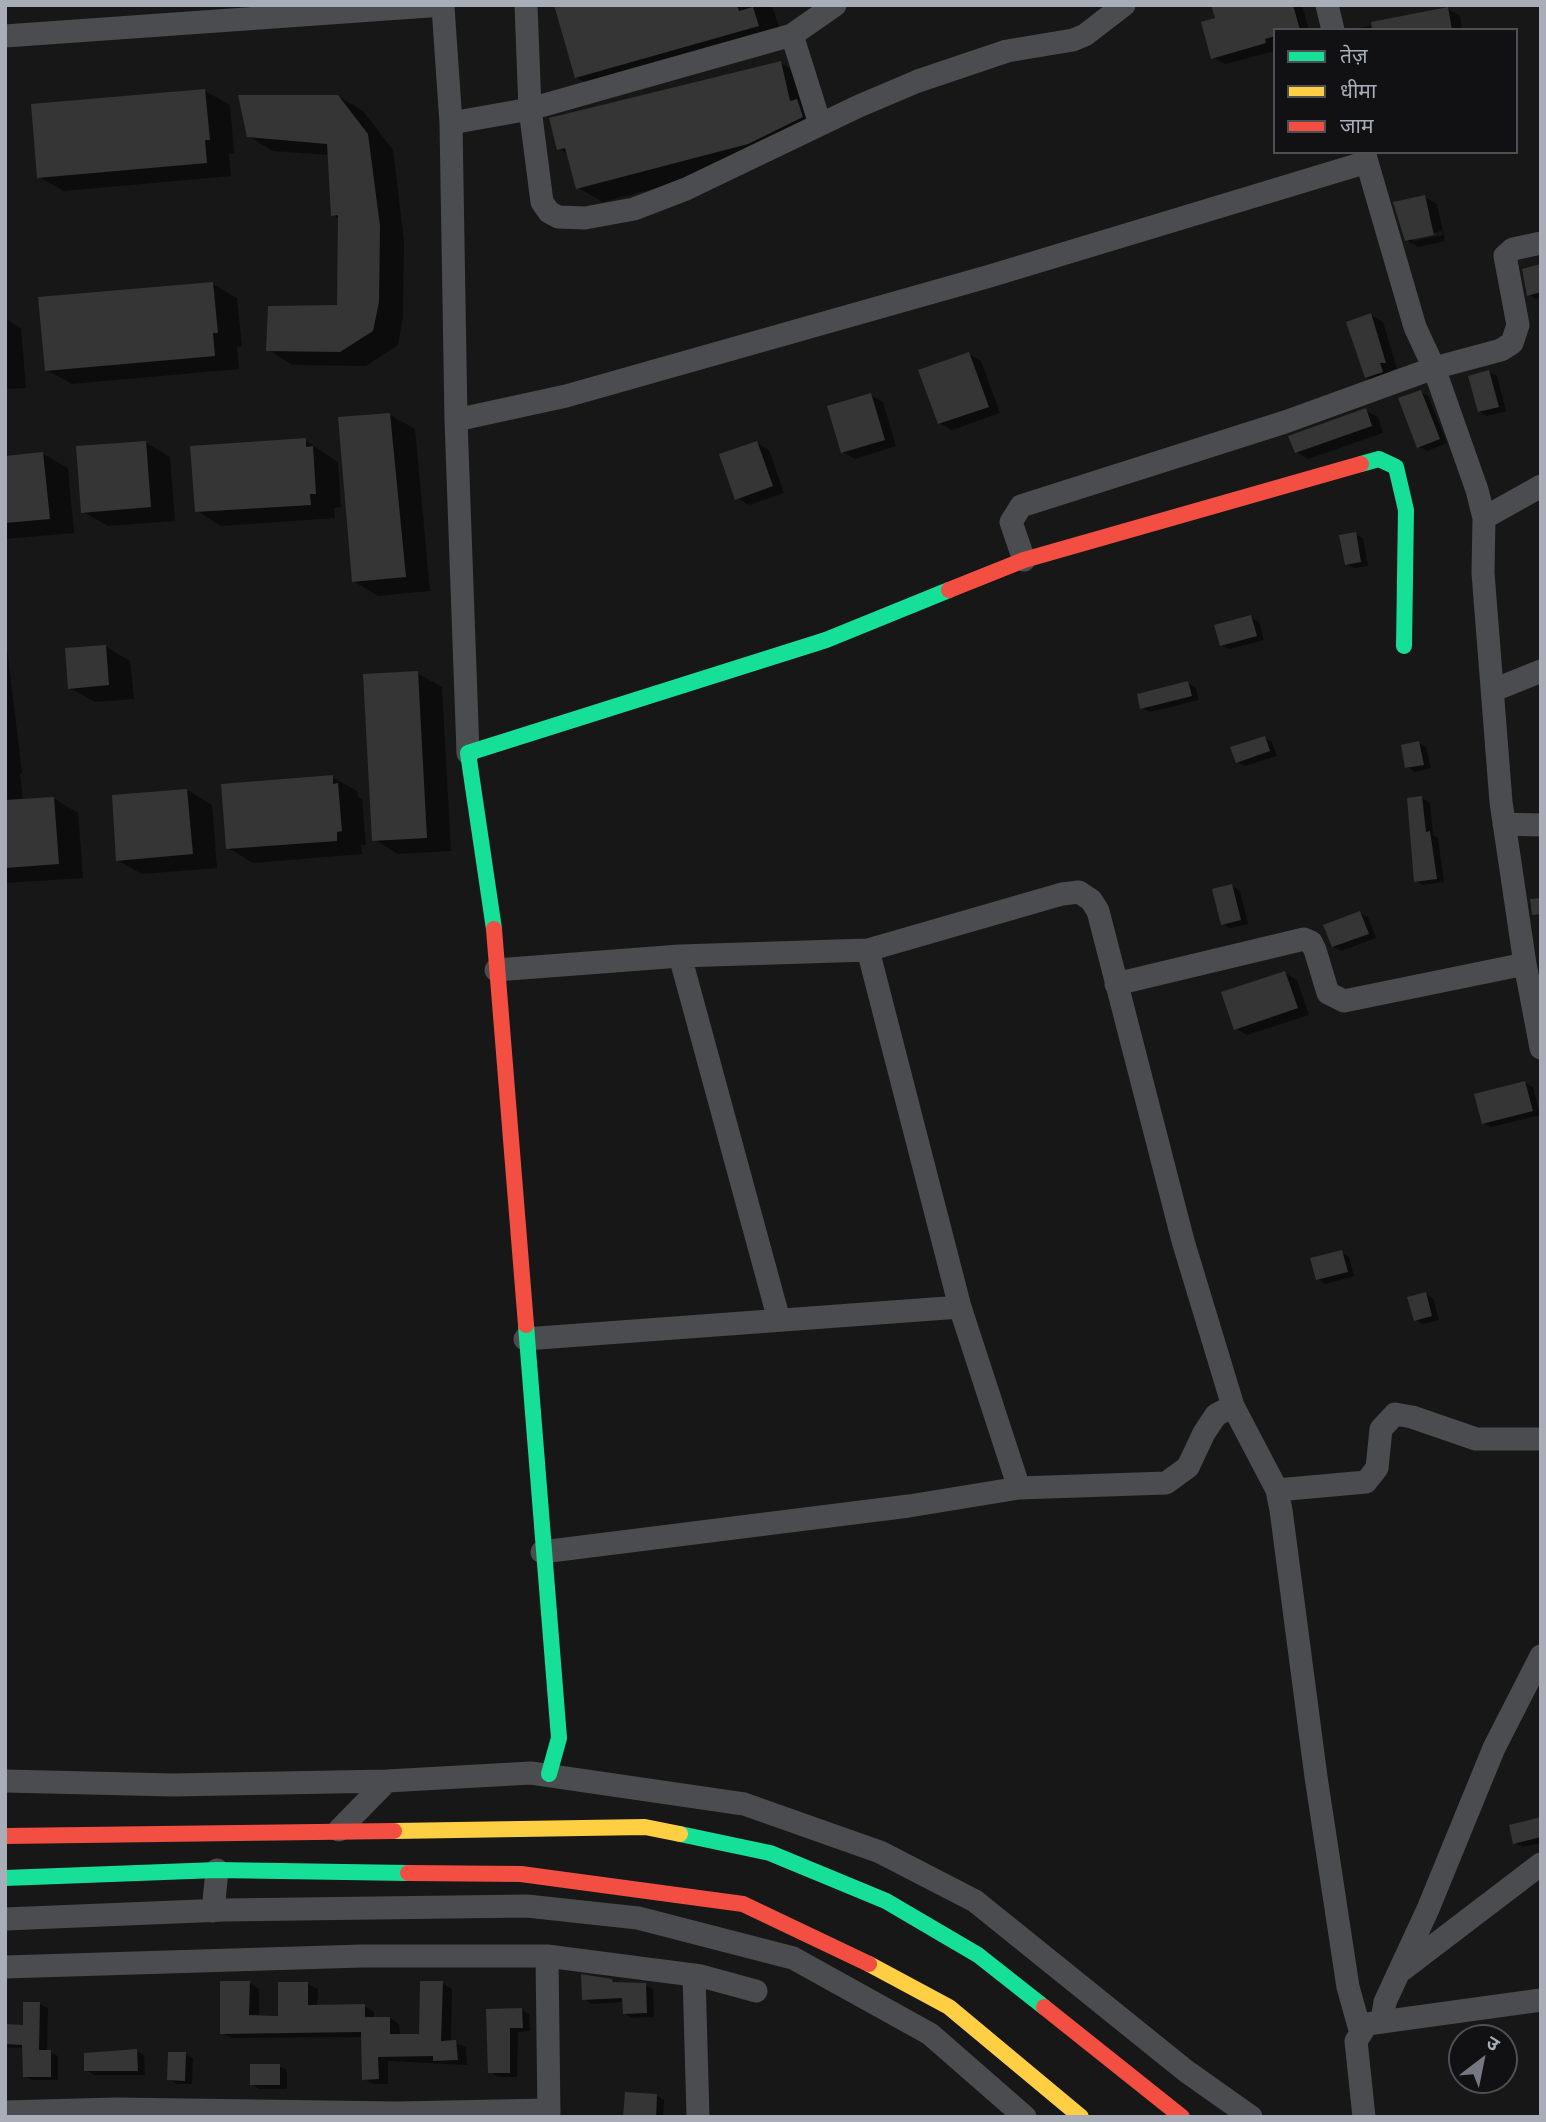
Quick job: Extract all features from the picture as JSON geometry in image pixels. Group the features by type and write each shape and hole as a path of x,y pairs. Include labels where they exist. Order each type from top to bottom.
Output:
{"street":[{"path":"526,5 530,108 542,202 549,212 558,217 585,218 634,209 686,189 820,124 918,81 1007,51 1073,40 1112,16 1124,5"},
{"path":"451,123 530,108 792,35 835,5"},
{"path":"1327,5 1333,28"},
{"path":"5,36 443,6 451,123 456,420 468,753 493,913 542,1552 559,1738 549,1774"},
{"path":"792,35 820,124"},
{"path":"456,420 566,396 976,280 1365,157 1415,327 1434,368 1477,490 1483,519 1483,573 1504,824 1525,964 1536,1000 1541,1048"},
{"path":"1024,560 1011,522 1021,506 1285,422 1434,368 1501,350 1513,343 1518,325 1503,261 1513,248 1541,243"},
{"path":"468,753 826,639 1024,560 1379,459 1396,467 1406,510 1404,646"},
{"path":"1483,519 1541,486"},
{"path":"1493,690 1541,671"},
{"path":"1504,824 1541,825"},
{"path":"496,970 680,956 868,950 1062,894 1079,892 1091,900 1098,911 1183,1241 1233,1406 1276,1490 1348,1987 1360,2029 1356,2041 1364,2117"},
{"path":"1116,984 1304,939 1311,942 1315,950 1328,993 1344,1000 1525,964"},
{"path":"868,950 960,1307 1019,1488"},
{"path":"680,956 779,1320"},
{"path":"525,1339 960,1307"},
{"path":"542,1552 909,1506 1019,1488 1166,1483 1188,1467 1216,1415 1233,1406"},
{"path":"1276,1490 1366,1482 1377,1468 1381,1429 1395,1414 1412,1417 1476,1439 1541,1438"},
{"path":"1382,2020 1385,2002 1494,1748 1541,1656"},
{"path":"5,1781 173,1785 387,1781 549,1774 744,1804 905,1864 986,1909 1186,2071 1251,2117"},
{"path":"340,1830 387,1781"},
{"path":"5,1836 645,1827 791,1860 895,1906 978,1955 1182,2117"},
{"path":"1400,1972 1541,1864"},
{"path":"213,1910 217,1870"},
{"path":"5,1878 217,1870 521,1874 743,1904 843,1950 949,2007 1081,2117"},
{"path":"5,1919 213,1910 527,1906 638,1918 793,1958 930,2034 1024,2117"},
{"path":"5,1967 362,1956 547,1956 694,1975 756,1991"},
{"path":"5,2112 397,2115 549,2113 547,1956"},
{"path":"694,1975 698,2117"},
{"path":"1360,2029 1382,2020 1541,2000"}],"building":[{"path":"554,5 737,5 739,11 753,7 759,26 575,78"},
{"path":"1211,5 1293,5 1299,28 1273,28 1273,37 1265,39 1266,43 1211,59 1201,22 1215,18"},
{"path":"1448,7 1452,28 1372,28 1371,22"},
{"path":"781,61 790,101 797,99 803,117 748,144 576,189 565,148 557,150 549,118"},
{"path":"205,89 210,140 205,140 207,163 37,178 31,104"},
{"path":"238,95 338,95 368,134 380,226 379,302 373,331 340,352 266,351 268,306 337,305 338,215 331,216 327,144 247,137"},
{"path":"1425,195 1434,235 1405,241 1393,202"},
{"path":"1541,264 1541,292 1527,296 1522,269"},
{"path":"213,282 218,333 213,333 215,356 45,371 38,297"},
{"path":"1371,313 1386,363 1380,363 1383,372 1365,378 1346,322"},
{"path":"969,352 989,407 938,424 918,370"},
{"path":"1489,370 1499,407 1478,412 1468,376"},
{"path":"1421,390 1440,439 1417,448 1398,398"},
{"path":"871,393 885,440 841,453 827,406"},
{"path":"1366,408 1372,426 1295,453 1288,436"},
{"path":"390,413 406,577 352,582 338,417"},
{"path":"306,438 306,447 313,446 316,494 310,494 311,505 195,512 190,446"},
{"path":"146,441 151,507 81,513 76,446"},
{"path":"757,441 773,486 735,500 719,454"},
{"path":"43,452 50,519 5,523 5,456"},
{"path":"1356,532 1361,562 1345,565 1339,535"},
{"path":"1251,615 1257,636 1220,646 1214,625"},
{"path":"106,645 109,685 68,689 65,648"},
{"path":"418,671 427,838 372,841 363,674"},
{"path":"1188,681 1192,696 1140,709 1137,694"},
{"path":"1265,736 1270,751 1236,763 1230,747"},
{"path":"1419,741 1424,765 1405,768 1401,745"},
{"path":"333,775 333,784 338,783 342,831 337,832 337,841 226,849 221,784"},
{"path":"187,789 193,854 116,861 112,795"},
{"path":"1422,796 1426,832 1430,831 1437,879 1414,882 1407,798"},
{"path":"54,797 59,864 5,868 5,800"},
{"path":"1232,884 1241,920 1221,925 1212,889"},
{"path":"1541,898 1541,914 1532,915 1530,899"},
{"path":"1360,911 1369,934 1332,947 1323,925"},
{"path":"1285,971 1298,1008 1234,1030 1221,992"},
{"path":"1525,1081 1533,1111 1482,1124 1474,1094"},
{"path":"1342,1250 1348,1272 1316,1280 1310,1258"},
{"path":"1426,1292 1432,1316 1414,1321 1407,1297"},
{"path":"1541,1817 1541,1837 1513,1844 1509,1825"},
{"path":"581,1974 612,1979 613,1982 646,1983 647,2013 623,2014 622,1998 582,2000"},
{"path":"220,1981 250,1981 249,2015 278,2016 278,1982 308,1982 308,2005 365,2004 365,2017 390,2017 390,2034 419,2034 420,1981 443,1981 441,2041 456,2040 458,2060 433,2061 433,2056 378,2057 379,2079 362,2080 361,2032 220,2034"},
{"path":"23,2002 40,2002 39,2050 51,2050 51,2077 23,2077 22,2045 5,2044 5,2024 23,2025"},
{"path":"522,2008 523,2028 510,2028 510,2073 488,2073 486,2009"},
{"path":"137,2049 138,2071 84,2071 84,2053"},
{"path":"168,2052 186,2052 185,2081 167,2080"},
{"path":"250,2064 280,2064 280,2085 250,2085"},
{"path":"625,2092 657,2094 656,2117 623,2117"}],"traffic: fast":[{"path":"1361,464 1379,459 1396,467 1406,510 1404,646"},
{"path":"494,929 468,753 826,640 949,590"},
{"path":"526,1325 559,1738 549,1774"},
{"path":"680,1834 770,1853 886,1901 978,1955 1044,2007"},
{"path":"5,1878 217,1870 408,1873"}],"traffic: slow":[{"path":"394,1831 645,1827 680,1834"},
{"path":"869,1964 949,2007 1081,2117"}],"traffic: jam":[{"path":"949,590 1024,560 1361,464"},
{"path":"494,929 526,1325"},
{"path":"5,1836 394,1831"},
{"path":"408,1873 521,1874 743,1904 869,1964"},
{"path":"1044,2007 1182,2117"}]}
